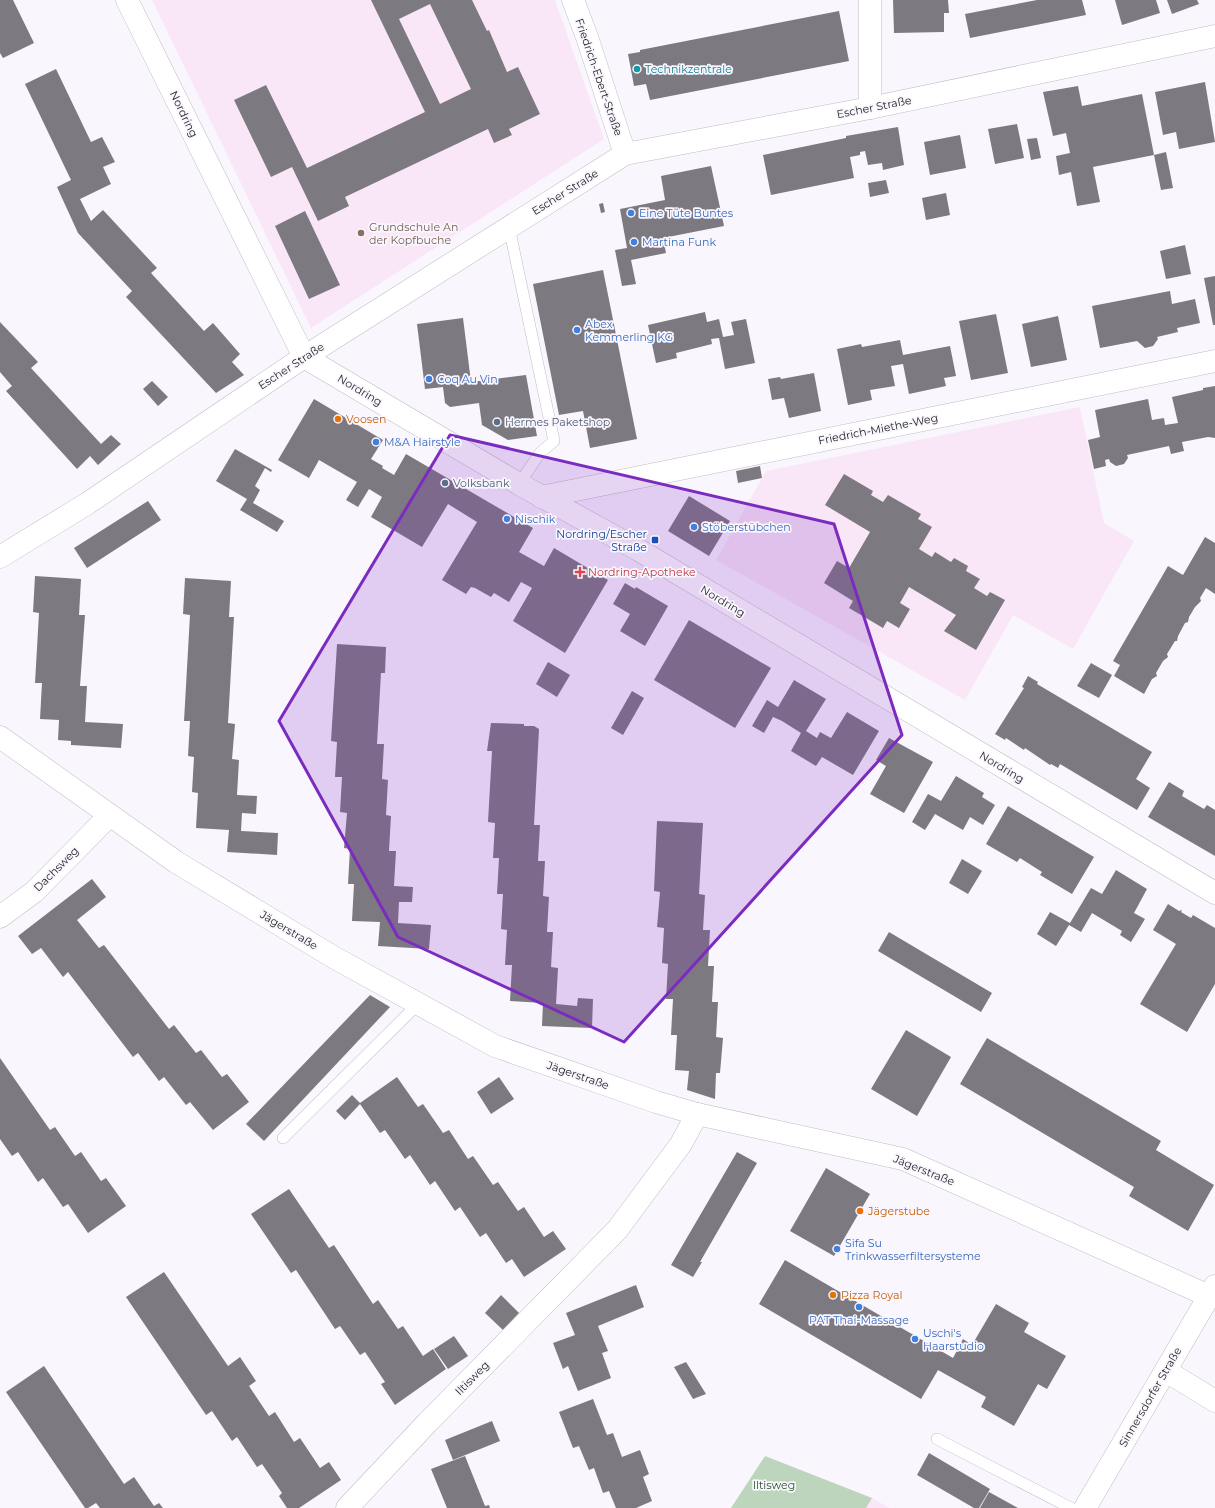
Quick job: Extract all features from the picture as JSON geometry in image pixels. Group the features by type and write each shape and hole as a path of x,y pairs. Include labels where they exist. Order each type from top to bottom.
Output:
{"street":[{"name":"Nordring","path":"127,0 304,357 541,497 637,549 1215,893"},
{"name":"Friedrich-Ebert-Straße","path":"573,0 587,37 625,154"},
{"path":"870,0 870,108"},
{"name":"Escher Straße","path":"0,557 88,503 304,357 625,154 870,108 1215,36"},
{"name":"Friedrich-Miethe-Weg","path":"541,497 1215,361"},
{"name":"Jägerstraße","path":"0,737 109,816 176,862 335,958 495,1046 656,1102 697,1114 903,1159 1212,1291"},
{"name":"Dachsweg","path":"0,917 34,892 109,816"},
{"name":"Iltisweg","path":"347,1508 427,1423 617,1230 682,1144 697,1114"},
{"name":"Sinnersdorfer Straße","path":"1085,1508 1212,1291"},
{"path":"1166,1371 1215,1401"}],"lane":[{"path":"509,227 554,441 540,453 519,484"},
{"path":"283,1138 418,1004"},
{"path":"937,1439 1071,1508"}],"highlighted area":[{"path":"450,435 834,524 902,735 624,1042 398,937 279,721"}],"shaded area":[{"name":"Grundschule An der Kopfbuche","path":"152,0 555,0 604,139 311,328"},
{"path":"1080,407 1104,523 1134,541 1073,649 1013,615 965,700 716,560 766,471"},
{"path":"872,1498 889,1508 866,1508"}],"green space":[{"name":"Iltisweg","path":"765,1456 872,1498 866,1508 731,1508"}],"building":[{"path":"0,0 13,0 34,43 3,58 0,53"},
{"path":"371,0 472,0 487,31 489,30 507,72 518,67 540,114 509,129 512,135 494,143 488,129 345,197 349,206 318,221 292,167 271,177 234,100 266,85 307,168 425,112","holes":["430,4 471,89 440,104 399,19"]},
{"path":"893,0 948,0 949,13 944,13 944,32 894,33"},
{"path":"1037,0 1082,0 1086,15 970,38 965,14"},
{"path":"1115,0 1156,0 1160,13 1122,25"},
{"path":"1167,0 1197,0 1199,4 1172,14"},
{"path":"839,11 849,61 650,100 646,84 634,86 628,54 640,52 640,50"},
{"path":"56,69 91,142 102,137 115,162 103,167 111,184 80,199 91,221 103,210 157,268 151,273 204,331 213,323 240,354 232,362 244,375 216,393 126,297 132,291 78,233 57,187 71,180 25,84"},
{"path":"1205,82 1215,142 1179,149 1176,132 1163,135 1155,92"},
{"path":"1078,86 1082,106 1142,94 1154,155 1093,167 1100,202 1077,206 1071,172 1059,175 1056,156 1070,153 1066,133 1053,136 1043,92"},
{"path":"1017,124 1024,158 995,164 988,129"},
{"path":"898,127 904,165 883,170 882,163 868,165 865,151 860,152 860,155 850,157 854,178 771,195 763,155 846,138 846,136"},
{"path":"960,135 966,168 930,175 924,142"},
{"path":"1037,138 1041,158 1031,160 1027,139"},
{"path":"1166,152 1173,188 1161,190 1154,155"},
{"path":"711,166 724,226 663,238 666,253 631,260 636,284 622,286 615,250 627,248 620,209 665,200 661,176"},
{"path":"886,180 889,193 870,197 868,183"},
{"path":"946,193 950,215 926,220 922,198"},
{"path":"603,203 605,212 601,213 599,204"},
{"path":"305,211 340,285 309,299 275,226"},
{"path":"1185,245 1191,274 1166,279 1160,251"},
{"path":"603,270 637,439 590,448 583,411 559,415 533,284"},
{"path":"1215,276 1215,325 1213,325 1204,278"},
{"path":"1170,291 1172,304 1195,299 1200,323 1177,328 1178,332 1157,337 1158,339 1153,346 1145,348 1137,341 1100,348 1092,306"},
{"path":"705,312 707,322 719,319 723,337 734,335 731,322 746,319 755,363 725,369 719,338 711,339 712,344 676,353 677,358 656,363 648,325"},
{"path":"996,314 1008,373 971,380 959,321"},
{"path":"1058,316 1067,360 1031,367 1022,324"},
{"path":"463,318 471,382 526,375 537,436 508,440 482,425 479,403 450,407 445,403 443,387 425,389 417,324"},
{"path":"0,322 38,362 31,368 101,444 111,435 121,444 98,465 90,456 77,469 6,391 12,386 0,372"},
{"path":"900,340 903,355 950,346 956,376 944,378 946,386 909,394 903,364 891,366 895,386 870,390 872,400 848,405 837,349 861,344 862,347"},
{"path":"814,373 821,411 789,418 784,398 772,400 768,379 780,377 781,379"},
{"path":"152,381 168,397 158,406 143,389"},
{"path":"1215,386 1215,438 1208,437 1182,442 1184,451 1171,454 1169,446 1127,455 1128,458 1124,464 1116,466 1110,462 1109,459 1105,460 1106,466 1094,469 1088,440 1100,437 1095,410 1148,399 1152,420 1164,418 1165,425 1178,423 1172,397"},
{"path":"314,399 383,440 371,459 383,466 382,468 394,475 406,454 533,528 519,552 544,566 554,548 608,580 565,653 513,621 532,588 521,582 509,602 494,593 491,597 471,587 466,594 442,580 477,522 448,504 422,547 371,517 382,497 369,489 358,507 346,500 357,482 319,460 309,478 278,460"},
{"path":"235,449 272,470 271,472 265,468 255,486 260,490 253,503 284,521 277,532 240,510 247,499 216,481"},
{"path":"760,466 762,478 738,483 736,471"},
{"path":"844,474 873,491 871,495 883,502 888,495 921,514 918,519 932,527 919,549 932,557 935,552 951,562 954,558 968,566 966,571 980,579 974,588 987,596 990,592 1005,600 976,650 944,631 956,615 909,587 900,603 910,609 899,628 887,621 883,628 849,608 853,601 824,583 837,561 849,568 870,532 825,505"},
{"path":"689,496 730,521 709,556 668,531"},
{"path":"148,501 161,520 87,568 74,548"},
{"path":"1205,537 1215,543 1215,594 1206,588 1200,598 1201,601 1195,607 1189,617 1188,622 1185,623 1177,641 1175,641 1167,654 1168,657 1163,661 1156,673 1157,676 1152,679 1144,694 1114,676 1120,665 1113,661 1168,566 1183,575"},
{"path":"35,576 81,579 79,615 85,615 80,686 87,686 85,722 123,724 121,748 71,745 71,741 58,740 59,720 40,719 42,683 35,683 39,613 33,612"},
{"path":"185,578 231,581 229,617 234,617 228,723 235,724 232,759 239,760 237,795 257,796 256,814 242,813 241,831 278,833 277,855 227,852 229,830 196,828 198,793 192,792 194,757 188,756 190,721 184,721 190,615 183,614"},
{"path":"625,583 635,589 636,587 668,606 645,646 620,631 630,614 613,604"},
{"path":"689,620 771,668 735,728 654,680"},
{"path":"337,644 386,647 385,673 381,673 377,744 384,744 382,779 388,780 386,815 391,816 389,851 396,851 394,886 413,887 412,902 399,902 398,923 431,925 429,949 378,946 380,922 352,921 354,884 348,884 350,849 344,848 347,813 340,812 342,777 335,777 337,742 331,741"},
{"path":"548,662 570,675 557,697 536,684"},
{"path":"1091,663 1112,675 1099,698 1077,686"},
{"path":"1028,676 1038,682 1037,684 1152,752 1136,779 1150,788 1137,810 1060,764 1058,768 1051,764 1050,765 1025,748 1024,750 1006,738 1005,740 995,734 1024,688 1022,687"},
{"path":"794,680 826,699 806,731 817,738 820,732 831,738 847,712 879,731 853,775 822,757 816,766 791,751 801,733 782,721 773,717 764,733 752,726 767,700 778,707"},
{"path":"632,691 644,698 623,735 611,728"},
{"path":"491,723 524,724 524,726 534,726 539,729 534,825 540,825 538,861 545,861 543,896 549,897 547,932 553,932 551,967 558,968 556,1004 577,1006 578,998 593,999 592,1028 542,1026 543,1003 510,1001 512,965 505,965 507,930 501,929 503,894 497,894 499,858 493,858 495,823 488,822 492,751 487,751"},
{"path":"889,738 933,762 904,813 870,794 886,766 876,760"},
{"path":"956,776 984,793 982,797 995,805 983,825 970,817 963,830 935,814 925,830 912,822 928,794 941,801"},
{"path":"1169,782 1184,791 1182,796 1204,809 1207,805 1215,810 1215,856 1148,817"},
{"path":"1008,806 1094,857 1072,894 1040,875 1042,872 1020,858 1017,862 986,844"},
{"path":"657,821 703,823 699,894 705,895 703,930 710,930 708,966 714,966 712,1002 718,1002 716,1037 723,1038 720,1073 716,1073 715,1099 687,1090 689,1071 675,1070 677,1035 671,1035 673,999 666,999 668,964 662,963 664,928 657,927 660,892 654,891"},
{"path":"962,859 982,871 968,894 949,883"},
{"path":"1116,870 1147,889 1134,913 1145,919 1131,942 1120,935 1122,931 1092,913 1081,932 1069,925 1056,946 1037,934 1050,912 1070,923 1091,888 1102,894"},
{"path":"92,879 106,897 77,920 99,948 104,945 169,1029 174,1025 196,1053 201,1050 222,1077 227,1074 249,1102 213,1130 190,1102 186,1105 164,1077 159,1081 138,1053 133,1057 68,972 63,977 41,948 32,954 18,936"},
{"path":"1168,904 1179,911 1182,910 1181,912 1191,918 1193,915 1215,928 1215,984 1187,1032 1140,1004 1176,944 1153,930"},
{"path":"889,932 992,993 981,1012 878,951"},
{"path":"370,995 390,1007 264,1141 246,1124"},
{"path":"906,1030 951,1057 917,1116 871,1089"},
{"path":"987,1038 1161,1141 1156,1150 1214,1185 1188,1231 1129,1196 1134,1187 960,1084"},
{"path":"0,1058 50,1130 55,1127 75,1156 81,1152 101,1181 106,1178 126,1206 88,1233 68,1204 63,1207 43,1178 38,1182 18,1152 12,1156 0,1139"},
{"path":"397,1077 418,1107 423,1104 443,1133 449,1130 468,1159 473,1156 493,1185 498,1182 518,1211 524,1207 544,1237 553,1231 566,1249 524,1277 512,1259 506,1263 486,1233 480,1237 460,1207 455,1211 435,1181 430,1185 410,1155 405,1159 385,1130 380,1133 360,1104 345,1120 336,1111 352,1095 360,1103"},
{"path":"499,1077 514,1099 491,1114 477,1092"},
{"path":"737,1152 757,1163 700,1262 702,1262 693,1277 671,1265"},
{"path":"826,1168 870,1194 834,1256 790,1231"},
{"path":"289,1189 329,1248 334,1245 373,1304 378,1300 398,1329 403,1326 423,1356 433,1349 446,1369 395,1405 381,1384 385,1382 365,1352 360,1355 340,1326 335,1329 296,1270 291,1273 251,1214"},
{"path":"785,1260 953,1358 963,1339 972,1345 996,1304 1029,1323 1024,1332 1066,1356 1047,1389 1038,1384 1014,1426 981,1407 986,1397 938,1370 921,1399 759,1304"},
{"path":"164,1272 228,1366 240,1357 256,1381 249,1386 269,1416 275,1412 294,1442 300,1438 320,1468 329,1462 341,1480 299,1508 287,1508 279,1496 282,1493 262,1464 257,1467 237,1437 232,1441 212,1411 206,1415 126,1297"},
{"path":"636,1285 644,1307 598,1326 608,1351 602,1353 611,1378 578,1391 568,1366 563,1369 553,1343 575,1335 566,1313"},
{"path":"501,1295 519,1313 503,1330 485,1313"},
{"path":"454,1336 468,1356 448,1369 434,1349"},
{"path":"686,1362 706,1394 693,1399 674,1367"},
{"path":"44,1366 124,1484 134,1477 154,1506 159,1503 163,1508 100,1508 96,1503 88,1508 85,1508 6,1392"},
{"path":"593,1399 607,1435 613,1433 622,1457 640,1450 649,1474 643,1477 652,1501 636,1508 616,1508 609,1491 603,1493 594,1468 589,1470 579,1446 573,1448 559,1412"},
{"path":"492,1421 500,1441 453,1460 445,1440"},
{"path":"929,1453 990,1489 979,1508 974,1508 917,1475"},
{"path":"465,1456 485,1506 489,1505 490,1508 447,1508 431,1469"},
{"path":"989,1492 1018,1508 980,1508"}],"place":[{"name":"Technikzentrale","path":"637,69"},
{"name":"Eine Tüte Buntes","path":"631,213"},
{"name":"Grundschule An der Kopfbuche","path":"361,233"},
{"name":"Martina Funk","path":"634,242"},
{"name":"Abex Kemmerling KG","path":"577,330"},
{"name":"Coq Au Vin","path":"429,379"},
{"name":"Voosen","path":"338,419"},
{"name":"Hermes Paketshop","path":"497,422"},
{"name":"M&A Hairstyle","path":"376,442"},
{"name":"Volksbank","path":"445,483"},
{"name":"Nischik","path":"507,519"},
{"name":"Stöberstübchen","path":"694,527"},
{"name":"Nordring/Escher Straße","path":"655,540"},
{"name":"Nordring-Apotheke","path":"580,572"},
{"name":"Jägerstube","path":"860,1211"},
{"name":"Sifa Su Trinkwasserfiltersysteme","path":"837,1249"},
{"name":"Pizza Royal","path":"833,1295"},
{"name":"PAT Thai-Massage","path":"859,1307"},
{"name":"Uschi's Haarstudio","path":"915,1339"}]}
